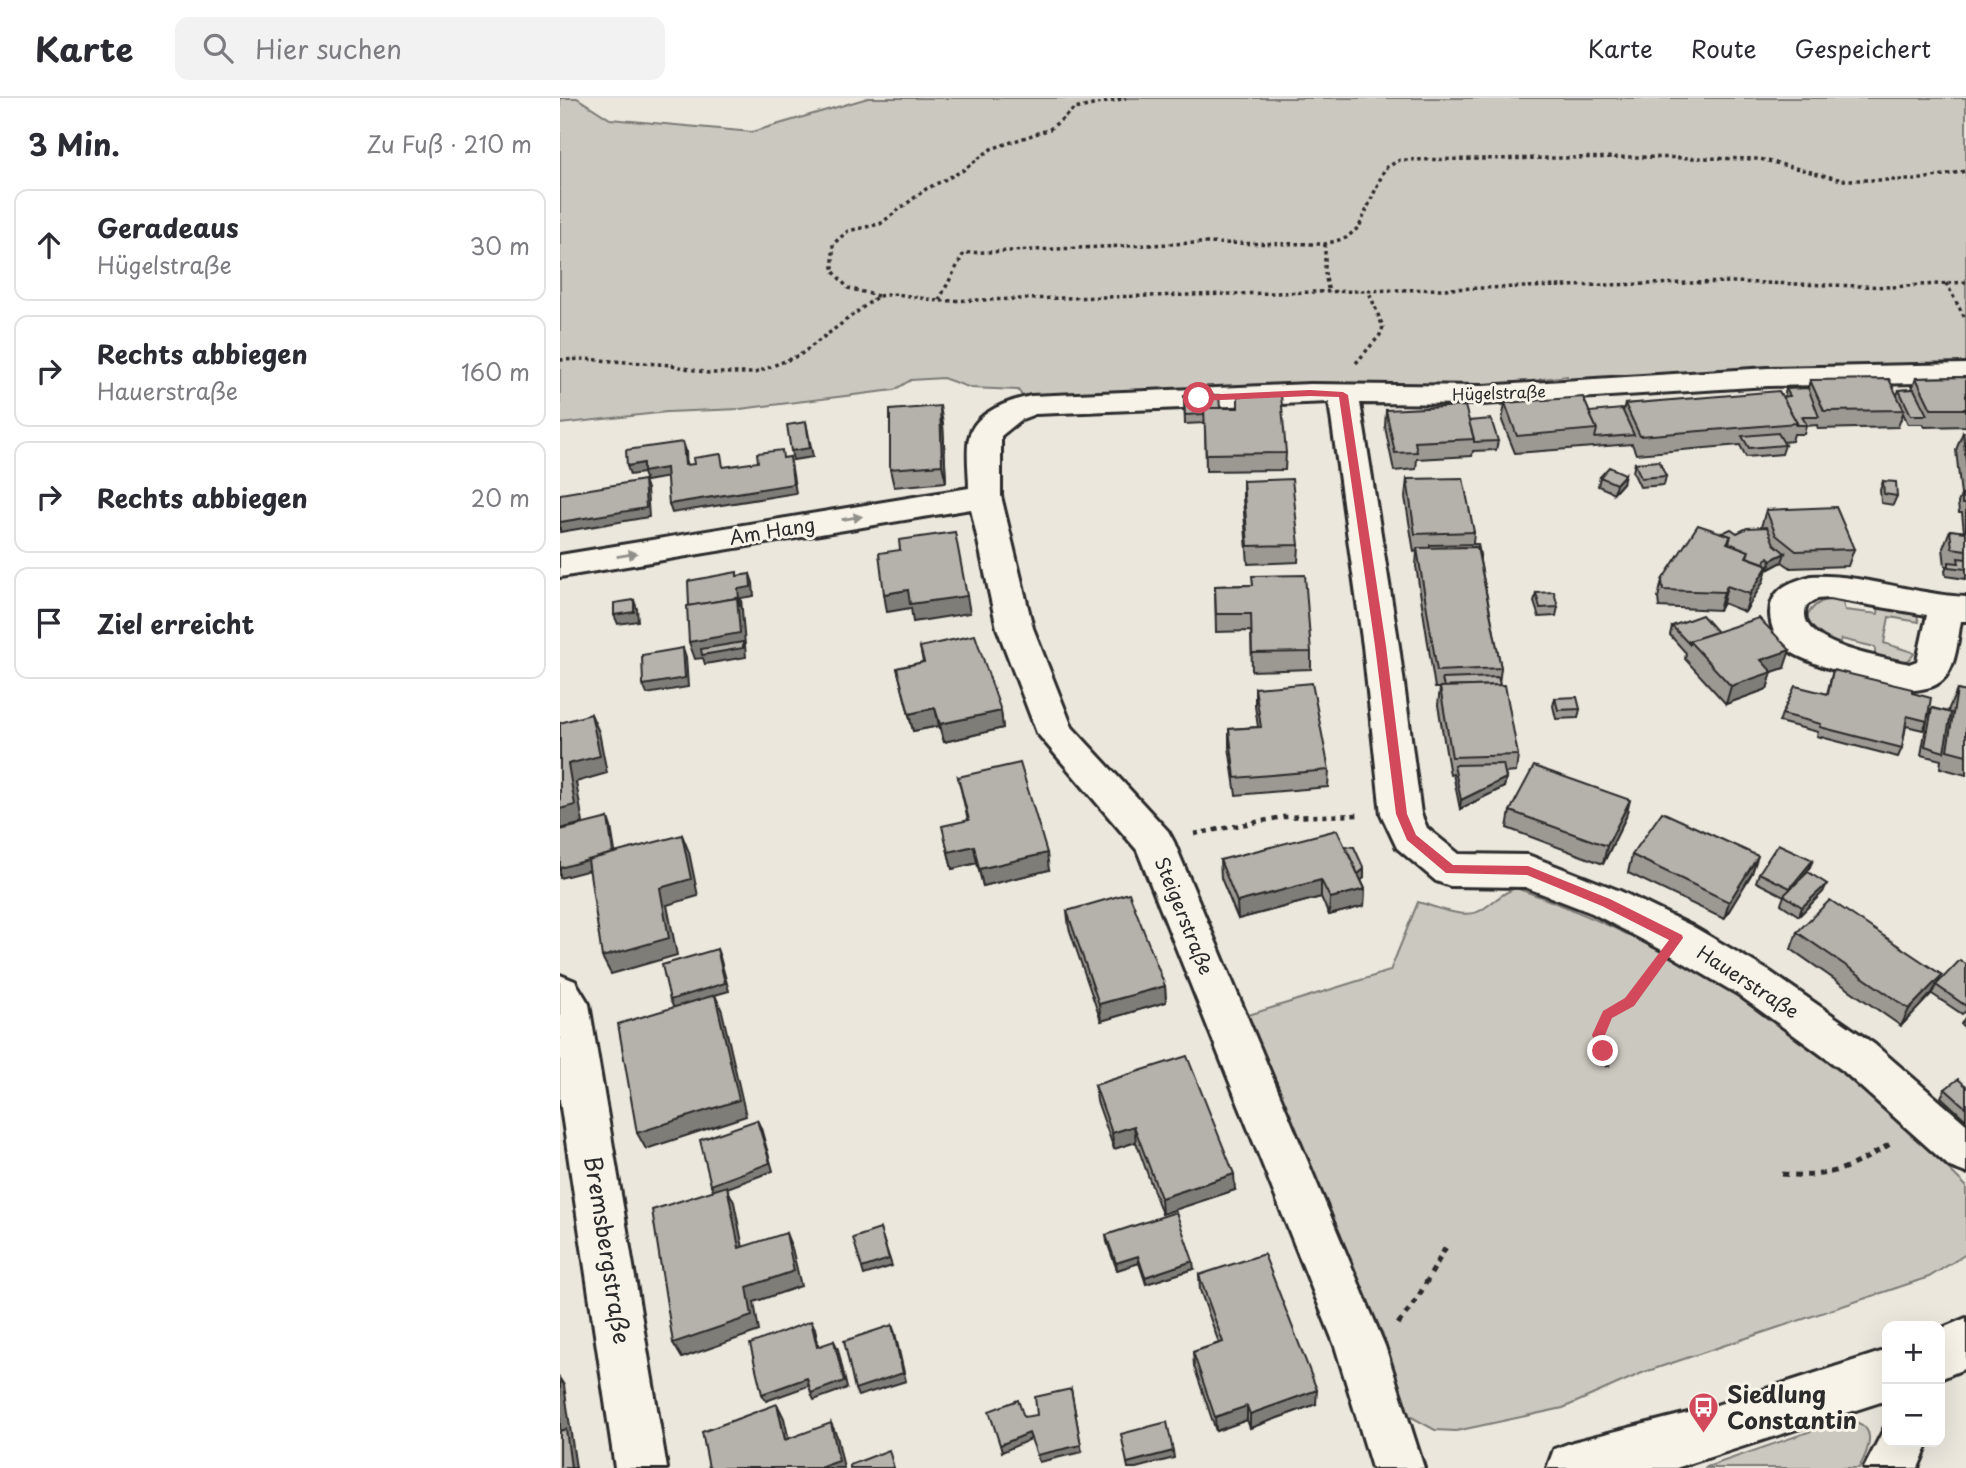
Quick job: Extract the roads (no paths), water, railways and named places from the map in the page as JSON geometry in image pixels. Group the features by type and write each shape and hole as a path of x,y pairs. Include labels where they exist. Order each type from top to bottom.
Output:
{"street":[{"name":"Hügelstraße","path":"1031,405 1310,393 1483,395 1768,377 1966,373"},
{"name":"Hauerstraße","path":"1352,395 1401,814 1411,837 1450,870 1528,871 1606,902 1677,938 1754,983 1858,1056 1966,1153"},
{"name":"Steigerstraße","path":"1031,405 1011,412 994,424 985,436 985,496 1015,628 1056,733 1154,842 1360,1346 1398,1468"},
{"name":"Am Hang","path":"560,566 985,496"},
{"name":"Bremsbergstraße","path":"560,993 567,1004 641,1468"},
{"path":"1945,1353 1966,1342"},
{"path":"1573,1468 1704,1434 1882,1377"},
{"path":"1891,1468 1901,1447"}],"place":[{"name":"Siedlung Constantin","path":"1704,1435"}]}
